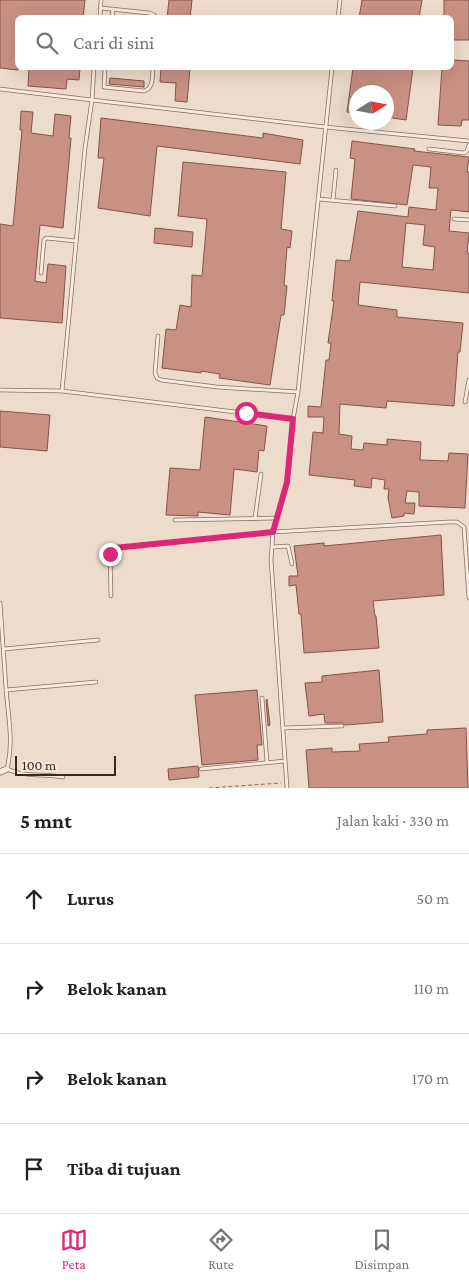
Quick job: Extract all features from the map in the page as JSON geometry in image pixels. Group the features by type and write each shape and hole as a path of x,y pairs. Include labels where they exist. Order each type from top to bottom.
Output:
{"street":[{"path":"0,772 7,769"}],"lane":[{"path":"100,15 102,0"},
{"path":"338,15 340,0"},
{"path":"101,8 154,15"},
{"path":"112,9 112,15"},
{"path":"62,391 94,70"},
{"path":"106,70 104,88 144,91 152,85 153,70"},
{"path":"287,788 271,560 273,532 287,482 332,70"},
{"path":"0,89 325,127 469,141"},
{"path":"429,149 464,153 469,145"},
{"path":"333,200 336,170"},
{"path":"318,199 395,206"},
{"path":"454,219 469,220"},
{"path":"40,273 44,240 46,238 76,241"},
{"path":"158,336 155,373 156,378 161,380 217,387 298,392"},
{"path":"465,402 469,380"},
{"path":"0,390 62,391 293,419"},
{"path":"255,518 261,474"},
{"path":"175,520 277,518"},
{"path":"110,596 110,554 114,548 273,532 457,522 464,527 469,598"},
{"path":"272,547 288,546 292,564"},
{"path":"0,603 11,734 11,754 7,769 14,772 52,775 64,778"},
{"path":"4,648 98,640"},
{"path":"6,690 96,682"},
{"path":"262,698 267,762"},
{"path":"283,728 342,726"},
{"path":"201,769 286,761"}],"path":[{"path":"209,788 287,782"}],"building":[{"path":"0,0 85,0 83,15 15,15 15,70 0,68"},
{"path":"169,0 192,0 190,15 167,15"},
{"path":"362,0 422,0 420,15 360,15"},
{"path":"444,0 469,0 469,40 454,40 454,15 444,15"},
{"path":"454,60 469,61 469,120 462,120 461,126 438,125 442,70 454,70"},
{"path":"29,70 80,70 79,80 67,79 66,89 28,86"},
{"path":"161,70 190,70 187,102 175,101 176,83 160,82"},
{"path":"353,70 413,70 406,120 394,118 394,85 351,85"},
{"path":"110,78 144,81 144,87 109,84"},
{"path":"21,111 33,112 31,133 53,136 55,114 71,116 69,138 71,138 63,228 40,225 35,281 46,283 48,264 66,266 62,323 0,318 0,224 13,226 22,130 20,130"},
{"path":"101,118 263,138 263,133 303,140 300,164 157,146 150,216 98,208 104,158 98,158"},
{"path":"352,141 415,149 414,151 469,157 467,172 469,172 469,212 451,210 449,231 469,233 467,253 469,253 469,293 360,282 358,305 397,310 397,317 463,323 460,352 458,352 454,406 387,401 386,408 340,404 339,434 352,436 351,449 363,450 364,443 387,445 387,439 421,442 420,460 448,461 449,453 468,454 465,508 419,506 419,492 407,491 405,503 415,503 414,514 404,513 404,516 392,518 388,498 389,489 384,489 385,480 372,478 371,488 354,486 355,480 309,475 313,432 323,433 324,417 308,417 308,406 321,407 326,360 329,360 331,343 328,343 334,301 332,301 336,260 350,261 358,211 408,217 409,207 436,210 438,188 429,188 431,167 413,165 407,205 351,199 355,159 350,158","holes":["406,223 425,225 423,245 435,247 433,270 402,267"]},
{"path":"183,162 286,172 281,229 292,231 290,248 287,247 284,285 287,286 284,315 281,315 270,385 219,378 220,374 201,371 201,373 162,368 166,329 176,330 180,305 191,307 192,275 202,276 207,219 178,216"},
{"path":"155,228 193,232 192,247 154,243"},
{"path":"0,411 50,415 47,451 0,447"},
{"path":"205,417 267,426 264,451 259,450 257,472 234,469 230,515 198,512 198,516 166,515 170,468 200,470"},
{"path":"441,535 444,595 373,601 379,648 304,653 301,614 299,614 296,585 289,586 289,576 298,576 294,546 324,543 324,546"},
{"path":"379,670 383,722 345,725 342,723 325,723 324,714 309,716 305,683 322,682 322,676"},
{"path":"257,690 262,745 257,745 258,760 202,765 195,695"},
{"path":"266,700 270,725 268,726"},
{"path":"466,728 468,788 309,788 306,750 332,748 332,752 360,751 359,744 389,742 388,737 427,734 427,730"},
{"path":"198,766 199,777 169,780 168,769"}],"route":[{"path":"110,554 114,548 273,532 287,482 293,419 246,413"}]}
